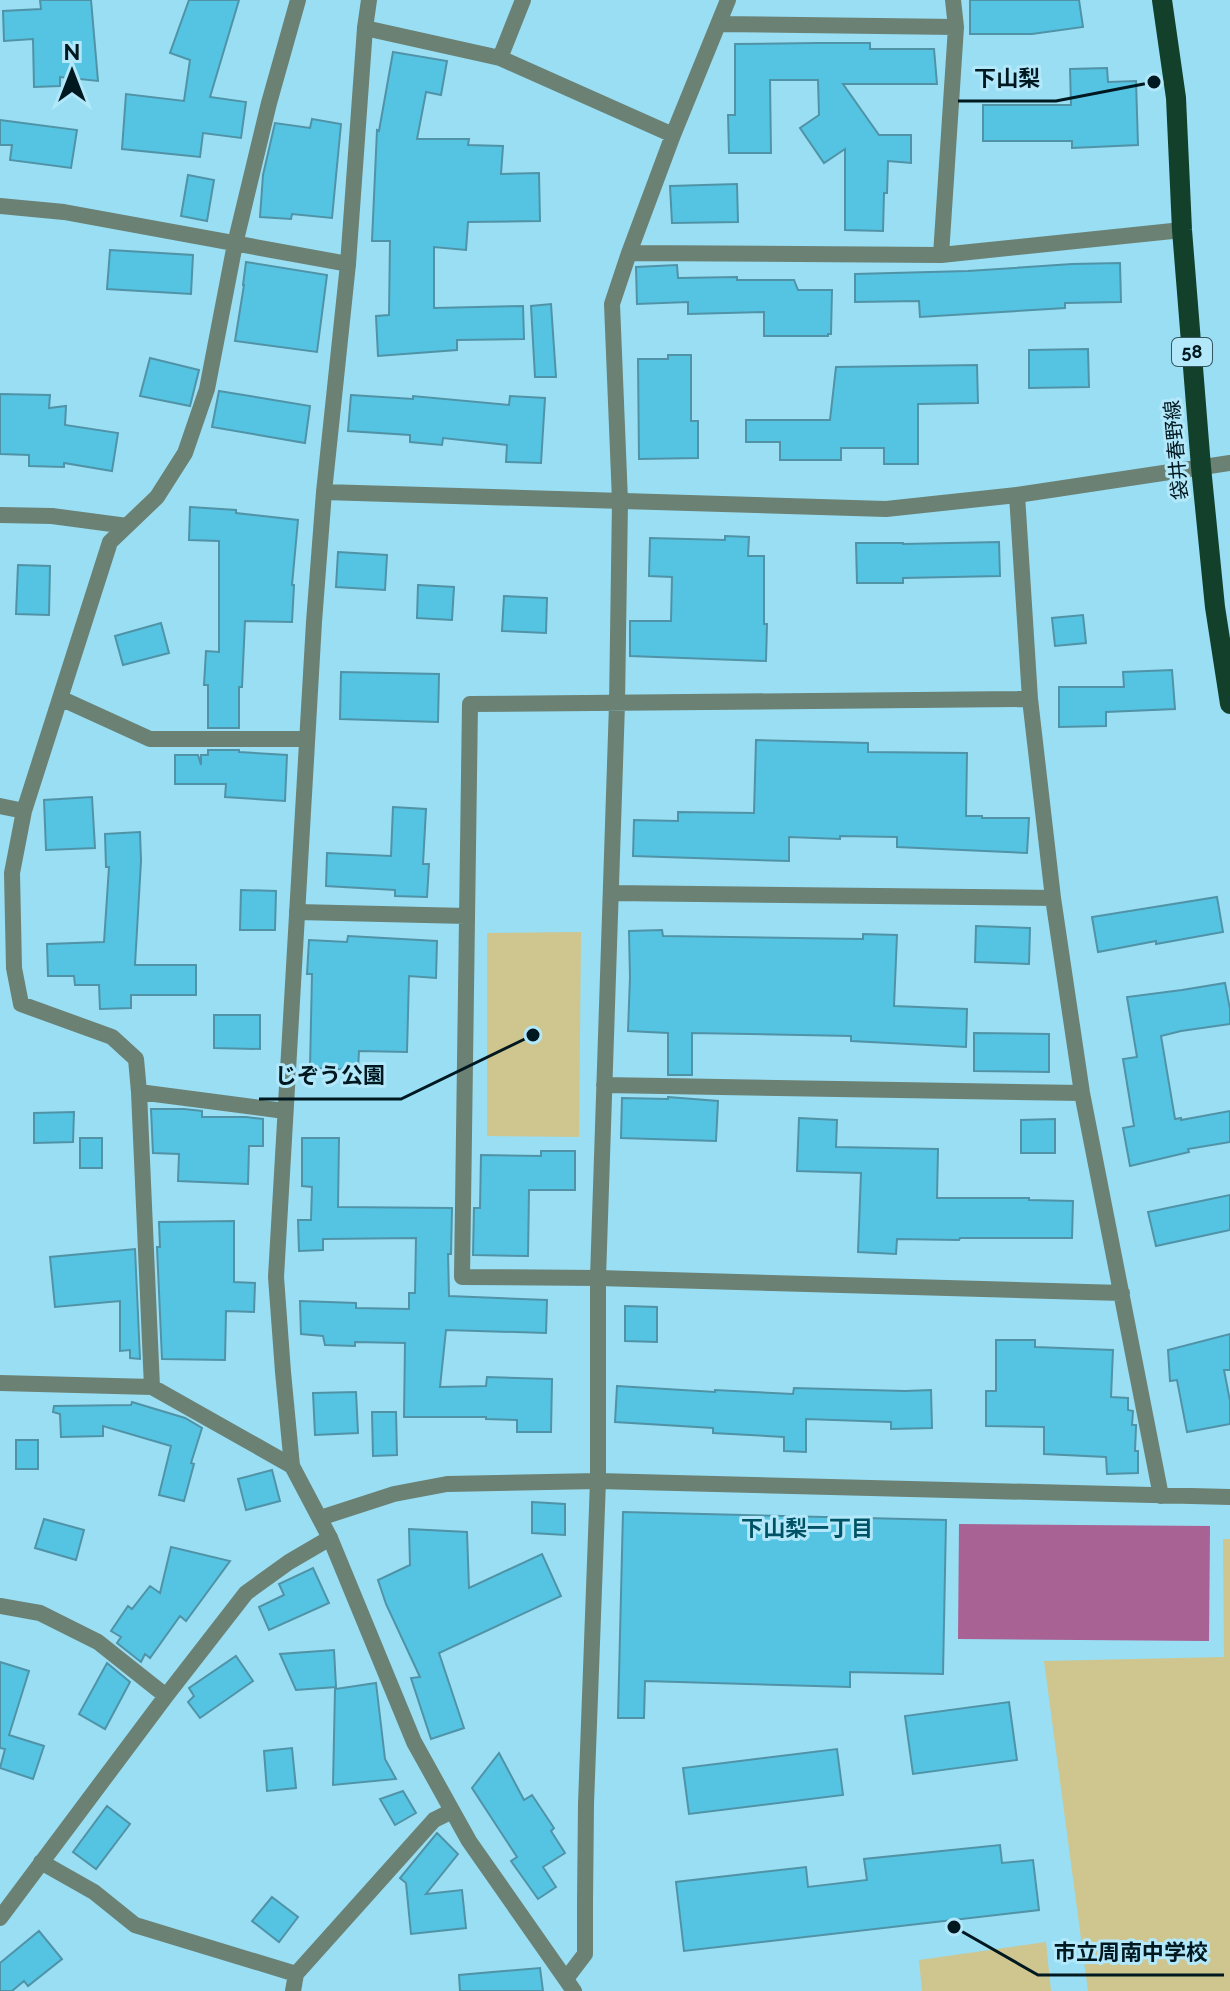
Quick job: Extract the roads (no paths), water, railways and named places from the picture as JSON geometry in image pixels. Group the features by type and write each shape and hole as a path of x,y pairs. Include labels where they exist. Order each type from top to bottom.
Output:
{"main road":[{"name":"袋井春野線","path":"1162,0 1176,98 1182,230 1201,467 1215,607 1230,704"}],"street":[{"path":"152,1387 136,1059 112,1037 21,1004 6,922 24,811 110,542 157,497 185,453 207,389 235,244 298,0"},
{"path":"369,0 348,264 324,492 276,1277 292,1466 330,1538 414,1742 469,1841 570,1985 585,1954 586,1804 598,1481 598,1278 617,704 620,501 612,304 673,135 728,0"},
{"path":"500,58 523,0"},
{"path":"941,255 956,27 953,0"},
{"path":"719,24 956,27"},
{"path":"365,28 500,58 673,135"},
{"path":"0,206 64,212 348,264"},
{"path":"629,253 941,255 1182,230"},
{"path":"324,492 886,509 1017,495 1230,463"},
{"path":"1017,495 1030,699 1053,898 1082,1093 1161,1496"},
{"path":"0,515 52,516 127,526"},
{"path":"60,698 150,739 307,739"},
{"path":"1030,699 470,704 462,1277 1122,1293"},
{"path":"0,806 24,811"},
{"path":"611,893 1053,898"},
{"path":"297,912 467,916"},
{"path":"604,1085 1082,1093"},
{"path":"139,1092 285,1111"},
{"path":"0,1383 152,1387 292,1466"},
{"path":"320,1518 394,1494 447,1484 598,1481 1230,1497"},
{"path":"0,1918 246,1593 330,1538"},
{"path":"0,1606 40,1613 98,1642 166,1696"},
{"path":"41,1862 94,1892 135,1925 294,1983 434,1820 452,1811"}],"place":[{"name":"下山梨","path":"1154,82"},
{"name":"じぞう公園","path":"533,1035"},
{"name":"市立周南中学校","path":"954,1927"}],"district":[{"name":"下山梨一丁目","path":"807,1528"}]}
